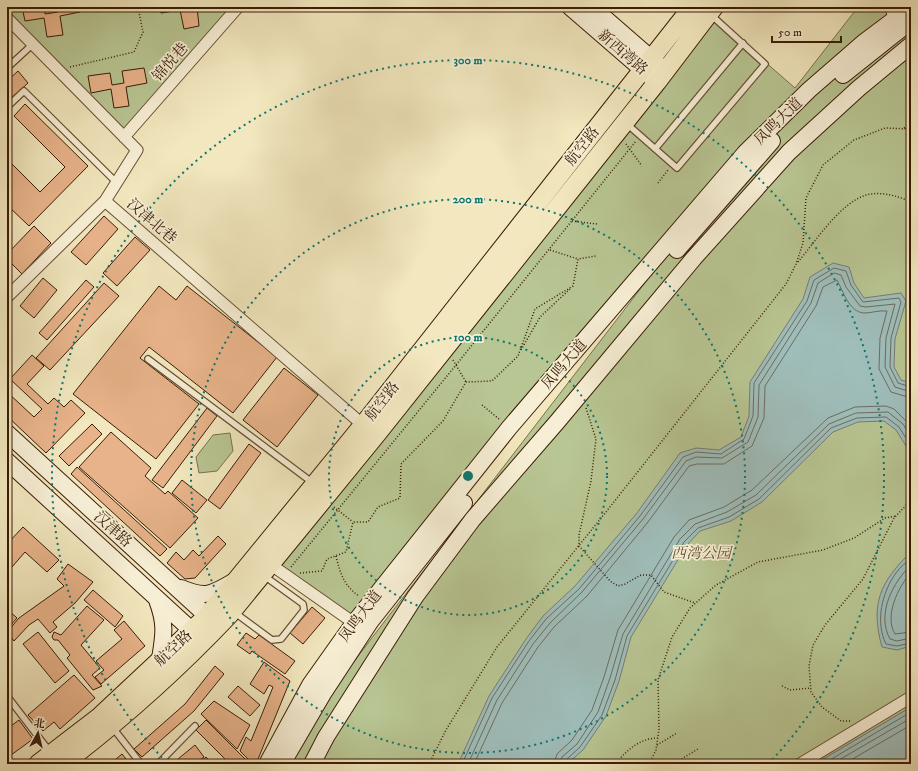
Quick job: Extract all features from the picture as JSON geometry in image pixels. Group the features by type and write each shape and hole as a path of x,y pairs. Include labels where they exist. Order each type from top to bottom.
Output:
{"main road":[{"name":"新西湾路","path":"570,7 661,76"},
{"name":"新西湾路","path":"592,7 647,64"},
{"name":"航空路","path":"213,621 232,611 272,571 319,492 364,425 692,7"},
{"name":"凤鸣大道","path":"282,764 324,692 370,622 518,434 755,158 815,98 911,7"},
{"name":"航空路","path":"51,761 112,726 213,621 236,580 319,492 446,347 621,127 711,10"},
{"name":"凤鸣大道","path":"267,764 310,685 370,602 509,428 745,153 809,90 863,44 893,24 911,21"},
{"path":"893,24 898,56"},
{"path":"312,764 330,730 415,597 473,519 578,397 694,258 789,152 859,88 911,45"},
{"name":"汉津路","path":"7,433 213,621"},
{"name":"汉津路","path":"7,461 198,636"},
{"path":"174,585 197,595 214,593 236,580"},
{"path":"156,598 164,618 164,635 160,659"},
{"name":"航空路","path":"51,761 160,659 198,636"}],"street":[{"name":"锦悦巷","path":"124,137 238,7"},
{"name":"汉津北巷","path":"7,18 137,150 106,201 364,425"},
{"path":"7,297 106,201"},
{"path":"272,571 354,623"},
{"path":"800,764 911,697"}],"lane":[{"path":"621,127 640,136 677,168 765,64 711,10"},
{"path":"655,149 743,43"},
{"path":"7,68 33,44"},
{"path":"7,107 24,91 117,183"},
{"path":"148,358 319,492"},
{"path":"232,611 272,640 281,639 304,610 303,604 272,571"},
{"path":"7,696 51,761"},
{"path":"112,726 141,764"},
{"path":"158,764 195,726"}],"path":[{"path":"58,70 134,52 143,32 138,7"},
{"path":"902,129 911,124"},
{"path":"621,127 629,149 642,166"},
{"path":"429,764 446,730 497,647 579,546 786,284 796,264 803,243 806,198 823,165 854,140 885,128 911,130"},
{"path":"272,571 338,510 640,136"},
{"path":"658,183 673,164"},
{"path":"796,264 844,208 866,195 894,195 911,202"},
{"path":"572,221 597,224"},
{"path":"549,249 578,259 596,256"},
{"path":"466,382 492,381 518,356 540,317 573,286 578,259"},
{"path":"518,356 535,309 573,286"},
{"path":"446,347 466,382"},
{"path":"319,492 338,510 354,522 368,522 378,507 400,498 401,464 443,421 466,382"},
{"path":"578,397 588,410 596,440 591,481 578,536 579,546 610,581 618,586 625,584 641,575 651,575 664,592 695,603"},
{"path":"482,405 509,428"},
{"path":"870,721 841,721 822,707 811,692 809,666 813,645 825,625 863,579 896,516 911,500"},
{"path":"649,764 658,738 658,680 672,637 690,608 716,585 758,562 822,550 854,538 885,518 896,516"},
{"path":"272,571 322,571 326,559 346,552 354,522"},
{"path":"336,556 341,576 350,590 370,602"},
{"path":"782,686 790,690 811,688"},
{"path":"656,745 677,733"},
{"path":"617,762 626,751 638,743 649,738 658,738"},
{"path":"678,764 683,758 698,749"},
{"path":"717,764 718,760"}],"green space":[{"path":"7,7 236,7 125,132 7,15"},
{"name":"西湾公园","path":"858,7 911,7 911,707 815,764 283,764 326,699 371,639 738,162 354,623 270,564 709,13 795,88"},
{"path":"230,433 233,451 217,471 199,473 196,457 213,435"}],"water":[{"path":"833,263 849,267 854,283 864,298 901,293 906,301 895,339 894,367 901,380 911,383 911,454 896,430 884,421 858,422 833,432 762,502 731,521 700,531 687,545 631,637 619,681 606,716 583,750 567,764 458,764 489,696 526,639 543,616 575,586 637,513 680,453 696,448 719,450 741,437 749,416 750,382 803,299 810,277"},
{"path":"911,552 911,646 897,650 882,647 877,618 880,595 892,573"},
{"path":"911,707 911,764 815,764"}],"building":[{"path":"22,7 44,7 45,14 58,12 57,7 79,7 80,12 60,16 63,35 47,37 44,18 25,21"},
{"path":"160,7 197,7 199,26 184,29 180,10 161,13"},
{"path":"144,68 147,83 126,87 129,106 114,108 111,89 91,93 88,76 110,73 112,85 124,83 122,71"},
{"path":"18,71 28,83 7,102 7,81"},
{"path":"25,104 88,166 29,226 7,205 7,159 40,192 65,167 14,116"},
{"path":"104,216 118,229 86,265 71,252"},
{"path":"34,226 51,243 22,274 7,259 7,254"},
{"path":"135,237 150,250 117,286 103,273"},
{"path":"43,278 57,290 34,318 20,306"},
{"path":"86,280 94,287 47,340 39,333"},
{"path":"104,283 119,296 50,370 36,358"},
{"path":"159,286 176,300 187,286 277,357 233,413 149,347 140,358 199,404 156,459 73,394"},
{"path":"32,355 44,366 27,384 48,404 54,398 64,407 71,400 85,413 46,453 7,416 7,392 34,417 42,409 10,379"},
{"path":"284,368 318,395 277,447 243,420"},
{"path":"207,408 217,416 163,488 152,480"},
{"path":"92,424 102,434 69,466 59,456"},
{"path":"111,432 151,468 145,476 165,494 168,491 198,518 170,548 79,467"},
{"path":"249,444 261,453 220,509 208,500"},
{"path":"77,467 167,549 160,556 71,474"},
{"path":"182,480 207,500 196,513 172,493"},
{"path":"23,527 59,560 47,572 25,552 12,567 9,564 7,566 7,544"},
{"path":"218,536 226,544 195,578 185,579 167,563 176,552 184,560 193,550 199,556"},
{"path":"68,564 93,582 75,603 53,622 57,627 50,633 38,619 29,625 14,641 7,632 19,618 64,586 57,579"},
{"path":"93,590 123,616 115,627 84,600"},
{"path":"87,606 104,620 81,645 100,668 92,675 102,686 93,690 67,658 70,655 58,640 54,640 52,637 54,632 61,635"},
{"path":"312,607 325,618 303,644 290,633"},
{"path":"7,609 17,618 7,629"},
{"path":"124,621 145,646 101,684 95,677 104,670 96,661 122,639 114,630"},
{"path":"38,632 69,671 55,683 23,644"},
{"path":"246,633 255,639 259,635 295,661 285,674 252,651 250,654 237,645"},
{"path":"264,662 290,681 256,764 253,764 240,751 246,737 251,741 273,687 269,685 264,694 250,684"},
{"path":"215,666 224,674 194,711 142,757 134,749 185,704"},
{"path":"74,675 95,698 60,729 54,722 43,731 28,715"},
{"path":"238,686 260,705 250,716 228,697"},
{"path":"214,701 250,725 237,749 201,714"},
{"path":"19,720 33,739 7,758 7,729"},
{"path":"206,720 250,764 230,764 196,730"},
{"path":"195,745 204,757 195,764 172,764"},
{"path":"122,754 130,764 110,764"},
{"path":"206,757 212,764 198,764"}]}
